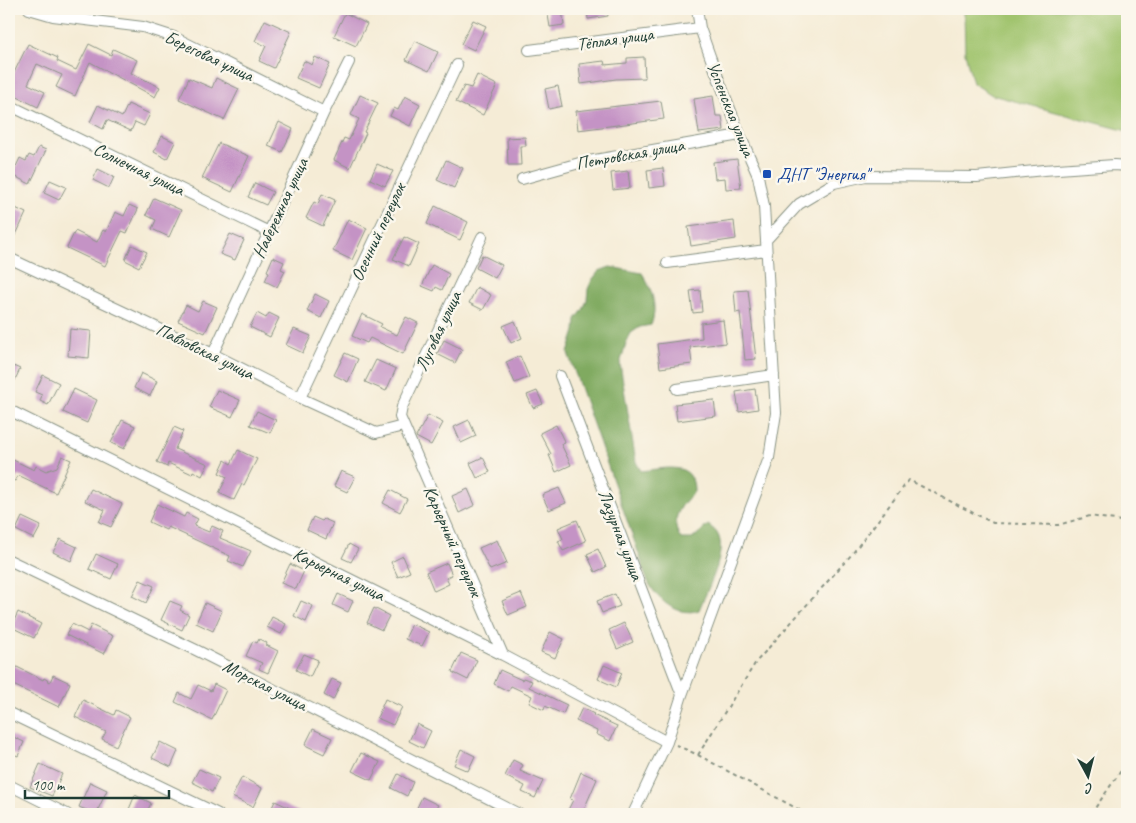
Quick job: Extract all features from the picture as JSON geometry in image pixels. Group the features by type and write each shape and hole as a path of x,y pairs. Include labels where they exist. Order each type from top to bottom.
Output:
{"street":[{"name":"Береговая улица","path":"29,9 52,16 143,27 174,36 324,112"},
{"name":"Успенская улица","path":"633,814 667,742 682,695 770,458 776,413 764,206 758,176 740,136 700,28 697,9"},
{"name":"Тёплая улица","path":"529,50 700,28"},
{"name":"Набережная улица","path":"213,354 324,112 349,62"},
{"name":"Осенний переулок","path":"300,398 457,65"},
{"name":"Солнечная улица","path":"9,106 269,232"},
{"name":"Петровская улица","path":"522,179 583,162 740,136"},
{"path":"767,239 799,204 834,182 866,176 977,177 1044,170 1114,165 1127,166"},
{"name":"Луговая улица","path":"403,426 400,417 402,408 482,237"},
{"path":"667,263 766,250"},
{"name":"Павловская улица","path":"9,258 376,433 403,426"},
{"path":"677,389 774,375"},
{"name":"Лазурная улица","path":"560,376 682,695"},
{"name":"Карьерная улица","path":"9,410 503,655 667,742"},
{"name":"Карьерный переулок","path":"403,426 503,655"},
{"name":"Морская улица","path":"9,560 196,650 519,814"},
{"path":"9,712 218,814"},
{"path":"9,785 67,814"}],"path":[{"path":"698,755 756,662 852,554 909,480 993,523 1058,525 1090,516 1127,522"},
{"path":"667,742 698,755 807,814"},
{"path":"1091,814 1127,762"}],"green space":[{"path":"964,9 1127,9 1127,131 992,95 973,83 965,53"},
{"path":"610,267 642,273 649,285 654,305 651,325 640,327 631,333 620,364 636,462 641,471 676,468 683,470 689,475 693,482 694,492 684,503 676,519 676,526 681,539 692,539 708,525 716,532 720,541 715,572 699,610 691,612 675,609 661,600 645,574 568,353 575,331 576,319 583,310 592,280 599,271"}],"building":[{"path":"547,9 562,9 564,25 550,27"},
{"path":"587,9 607,9 608,16 588,19"},
{"path":"345,13 367,24 356,46 334,36"},
{"path":"265,20 291,32 274,68 259,61 266,46 255,41"},
{"path":"473,20 486,26 474,50 461,44"},
{"path":"415,41 438,52 429,71 406,60"},
{"path":"28,44 58,58 57,61 76,70 89,44 111,55 113,49 137,60 131,73 160,87 155,97 90,62 75,96 56,87 62,75 37,64 28,84 45,92 38,107 9,93 9,83"},
{"path":"315,57 330,64 319,88 296,78 304,61 312,65"},
{"path":"644,57 645,78 616,79 581,84 579,64 604,61 605,65 627,63 627,58"},
{"path":"477,75 497,85 483,115 456,102 464,86 471,88"},
{"path":"189,78 212,88 216,78 239,89 224,120 179,99"},
{"path":"558,86 562,106 549,109 545,89"},
{"path":"360,95 378,103 350,168 334,160 344,138 349,140 359,119 351,115"},
{"path":"405,96 420,104 410,126 390,116 394,108 398,110"},
{"path":"713,96 716,116 722,116 724,130 699,133 694,99"},
{"path":"661,101 664,119 578,130 576,111"},
{"path":"128,104 150,114 144,126 135,122 131,131 107,120 103,129 90,122 98,105 122,117"},
{"path":"279,122 293,129 282,152 268,146"},
{"path":"162,136 175,142 167,159 154,152"},
{"path":"525,137 526,146 520,146 521,165 508,165 507,138"},
{"path":"219,143 249,156 232,192 202,178"},
{"path":"39,147 46,150 30,184 12,175 20,158 26,161 29,155 34,157"},
{"path":"737,159 741,188 726,189 725,178 715,179 713,162"},
{"path":"446,160 463,168 454,188 437,180"},
{"path":"377,164 393,171 385,186 370,179"},
{"path":"663,168 665,186 649,188 647,170"},
{"path":"98,169 114,177 109,188 93,180"},
{"path":"628,171 630,188 613,190 611,173"},
{"path":"50,180 66,187 59,200 44,193"},
{"path":"255,183 273,192 266,205 248,197"},
{"path":"322,194 335,200 323,226 306,218 314,202 318,204"},
{"path":"154,198 181,210 169,237 152,229 156,220 146,215"},
{"path":"9,205 26,213 16,235 9,231"},
{"path":"129,205 138,209 127,233 122,231 105,266 67,248 75,231 97,242 103,230 106,232 115,212 124,216"},
{"path":"435,206 468,222 460,240 427,224"},
{"path":"348,219 367,228 352,260 333,251"},
{"path":"734,221 736,239 691,246 688,227"},
{"path":"230,234 244,240 235,260 220,254"},
{"path":"404,237 419,244 409,266 393,259"},
{"path":"132,245 147,252 139,267 125,260"},
{"path":"482,255 502,265 495,278 476,268"},
{"path":"273,257 284,262 281,269 285,271 277,287 265,281"},
{"path":"432,265 449,274 442,290 436,287 434,291 422,286"},
{"path":"477,287 491,295 483,310 469,303"},
{"path":"700,290 702,312 693,313 690,291"},
{"path":"748,290 756,359 745,360 740,312 736,313 734,291"},
{"path":"315,294 329,301 321,318 307,311"},
{"path":"203,301 217,307 205,333 178,321 186,305 198,311"},
{"path":"257,313 266,318 269,313 279,318 270,337 250,327"},
{"path":"362,314 382,324 380,327 397,335 406,317 418,323 403,354 370,338 367,343 352,336"},
{"path":"723,320 726,343 690,347 692,364 660,368 657,344 702,338 701,323"},
{"path":"515,321 522,338 511,343 503,326"},
{"path":"70,329 91,331 89,358 68,356"},
{"path":"294,329 311,336 303,353 286,345"},
{"path":"444,340 462,349 455,363 437,354"},
{"path":"345,353 358,359 348,382 334,375"},
{"path":"520,356 529,377 515,383 506,362"},
{"path":"376,360 396,369 386,391 365,382"},
{"path":"9,364 20,369 9,393"},
{"path":"141,373 157,381 150,396 134,388"},
{"path":"43,375 59,383 48,405 40,401 42,395 35,392"},
{"path":"74,389 97,400 87,423 63,412"},
{"path":"755,389 758,409 739,412 736,392"},
{"path":"217,390 240,400 232,417 209,407"},
{"path":"537,391 543,404 533,408 527,395"},
{"path":"714,400 716,416 677,421 675,404"},
{"path":"257,411 276,420 270,433 250,425"},
{"path":"428,415 443,423 431,445 416,437"},
{"path":"122,420 135,426 124,449 111,443"},
{"path":"469,420 476,436 461,443 454,427"},
{"path":"556,425 565,443 561,444 571,465 556,472 549,455 551,454 540,433"},
{"path":"174,427 183,431 175,449 208,464 202,476 193,471 192,474 168,463 167,467 157,462"},
{"path":"238,450 257,459 234,500 219,493 227,477 219,473 225,460 231,464"},
{"path":"62,456 71,460 56,493 18,475 15,481 9,478 9,458 34,470 36,466 46,471 57,467"},
{"path":"483,457 490,472 477,478 470,463"},
{"path":"341,471 355,477 347,492 334,486"},
{"path":"559,488 566,503 549,510 542,495"},
{"path":"91,489 122,504 111,527 99,522 105,510 85,501"},
{"path":"468,489 475,505 459,513 452,496"},
{"path":"390,490 407,499 400,512 383,503"},
{"path":"157,504 184,517 186,513 198,519 194,526 209,532 212,526 223,531 220,538 251,551 243,567 228,561 230,556 168,527 166,530 149,522"},
{"path":"22,517 41,526 34,539 16,530"},
{"path":"313,517 333,523 326,539 307,530"},
{"path":"577,520 586,541 563,551 558,541 563,539 558,528"},
{"path":"60,539 77,547 71,561 53,552"},
{"path":"497,540 507,563 490,570 479,548"},
{"path":"349,544 358,549 351,562 342,558"},
{"path":"598,549 606,567 595,572 587,554"},
{"path":"96,554 118,564 111,579 89,569"},
{"path":"403,556 410,572 398,577 391,562"},
{"path":"447,563 452,575 446,578 449,584 434,591 426,572"},
{"path":"290,564 304,571 296,589 281,583"},
{"path":"140,580 154,586 146,603 132,596"},
{"path":"521,593 527,607 508,615 502,601"},
{"path":"338,594 353,601 348,612 333,605"},
{"path":"615,594 620,606 602,613 597,601"},
{"path":"170,601 182,606 180,610 189,615 182,630 161,620"},
{"path":"301,601 313,606 306,622 294,616"},
{"path":"205,603 222,611 213,631 196,623"},
{"path":"374,608 389,616 382,630 367,623"},
{"path":"18,612 41,624 34,638 11,627"},
{"path":"272,617 286,624 281,634 267,627"},
{"path":"624,623 633,642 617,649 609,630"},
{"path":"72,624 88,632 91,625 113,636 104,654 66,635"},
{"path":"412,624 429,632 422,646 405,639"},
{"path":"550,632 564,639 555,658 541,652"},
{"path":"259,639 278,651 268,673 259,669 262,663 246,656 253,641 257,643"},
{"path":"461,653 477,660 468,680 452,672"},
{"path":"304,654 318,660 310,677 296,670"},
{"path":"9,663 43,680 44,678 50,682 53,675 70,683 59,707 9,683"},
{"path":"604,665 622,673 616,687 598,679"},
{"path":"500,670 522,680 523,678 532,681 529,687 567,705 563,714 545,706 544,710 529,703 532,696 511,686 508,691 494,684"},
{"path":"332,679 341,683 333,700 324,695"},
{"path":"214,684 226,690 212,720 175,702 179,693 191,699 198,685 211,691"},
{"path":"385,699 402,707 393,725 377,718"},
{"path":"83,700 114,715 116,710 130,717 116,746 102,739 106,732 75,717"},
{"path":"582,708 617,726 610,741 596,734 597,731 576,721"},
{"path":"417,724 431,731 423,748 409,741"},
{"path":"313,729 332,738 324,754 305,745"},
{"path":"9,735 24,742 18,756 9,752"},
{"path":"160,742 178,751 171,767 152,758"},
{"path":"461,749 475,756 468,771 454,765"},
{"path":"361,753 380,762 371,780 352,771"},
{"path":"513,760 523,765 520,771 543,781 535,798 522,792 525,786 505,776"},
{"path":"40,764 62,774 52,796 30,787"},
{"path":"199,769 219,778 212,792 192,782"},
{"path":"581,772 597,779 582,814 566,814 573,800 570,799"},
{"path":"398,774 413,782 407,796 391,788"},
{"path":"242,777 262,788 253,807 232,797"},
{"path":"90,782 107,790 96,814 79,807"},
{"path":"135,795 151,803 146,814 127,814"},
{"path":"422,797 438,805 433,814 414,814"},
{"path":"275,801 303,814 269,814"}],"place":[{"name":"ДНТ \"Энергия\"","path":"767,174"}]}
